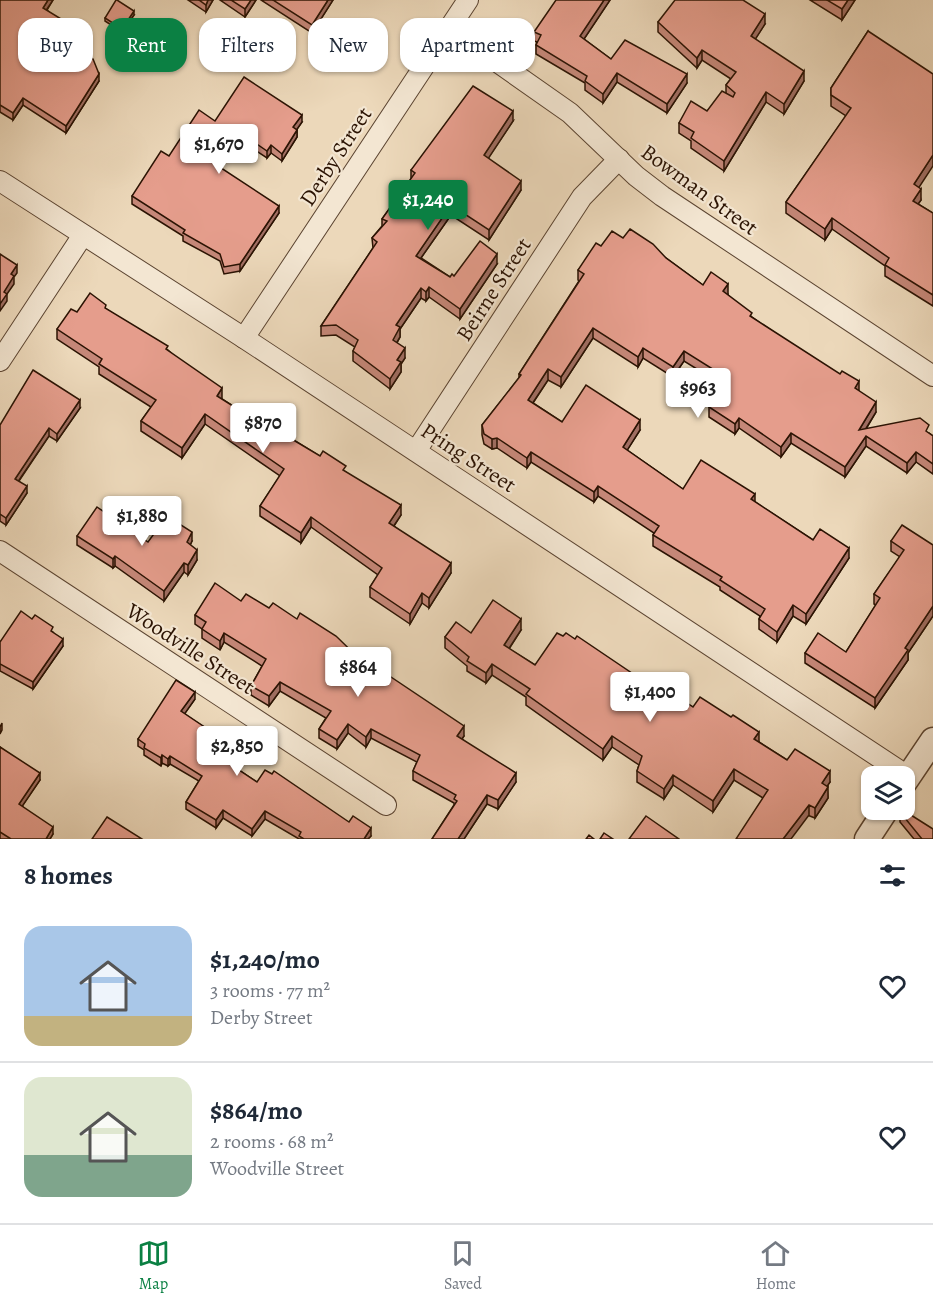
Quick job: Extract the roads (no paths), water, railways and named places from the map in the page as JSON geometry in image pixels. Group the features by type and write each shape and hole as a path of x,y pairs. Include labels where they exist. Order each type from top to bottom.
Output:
{"street":[{"name":"Derby Street","path":"456,18 468,0"},
{"name":"Derby Street","path":"244,338 420,72"},
{"name":"Bowman Street","path":"512,72 570,113 662,196 933,376"},
{"name":"Beirne Street","path":"416,451 582,197 619,159"},
{"name":"Pring Street","path":"0,181 416,451 920,765"},
{"path":"0,361 83,235"},
{"name":"Woodville Street","path":"0,552 386,805"},
{"path":"867,839 879,820"}]}
